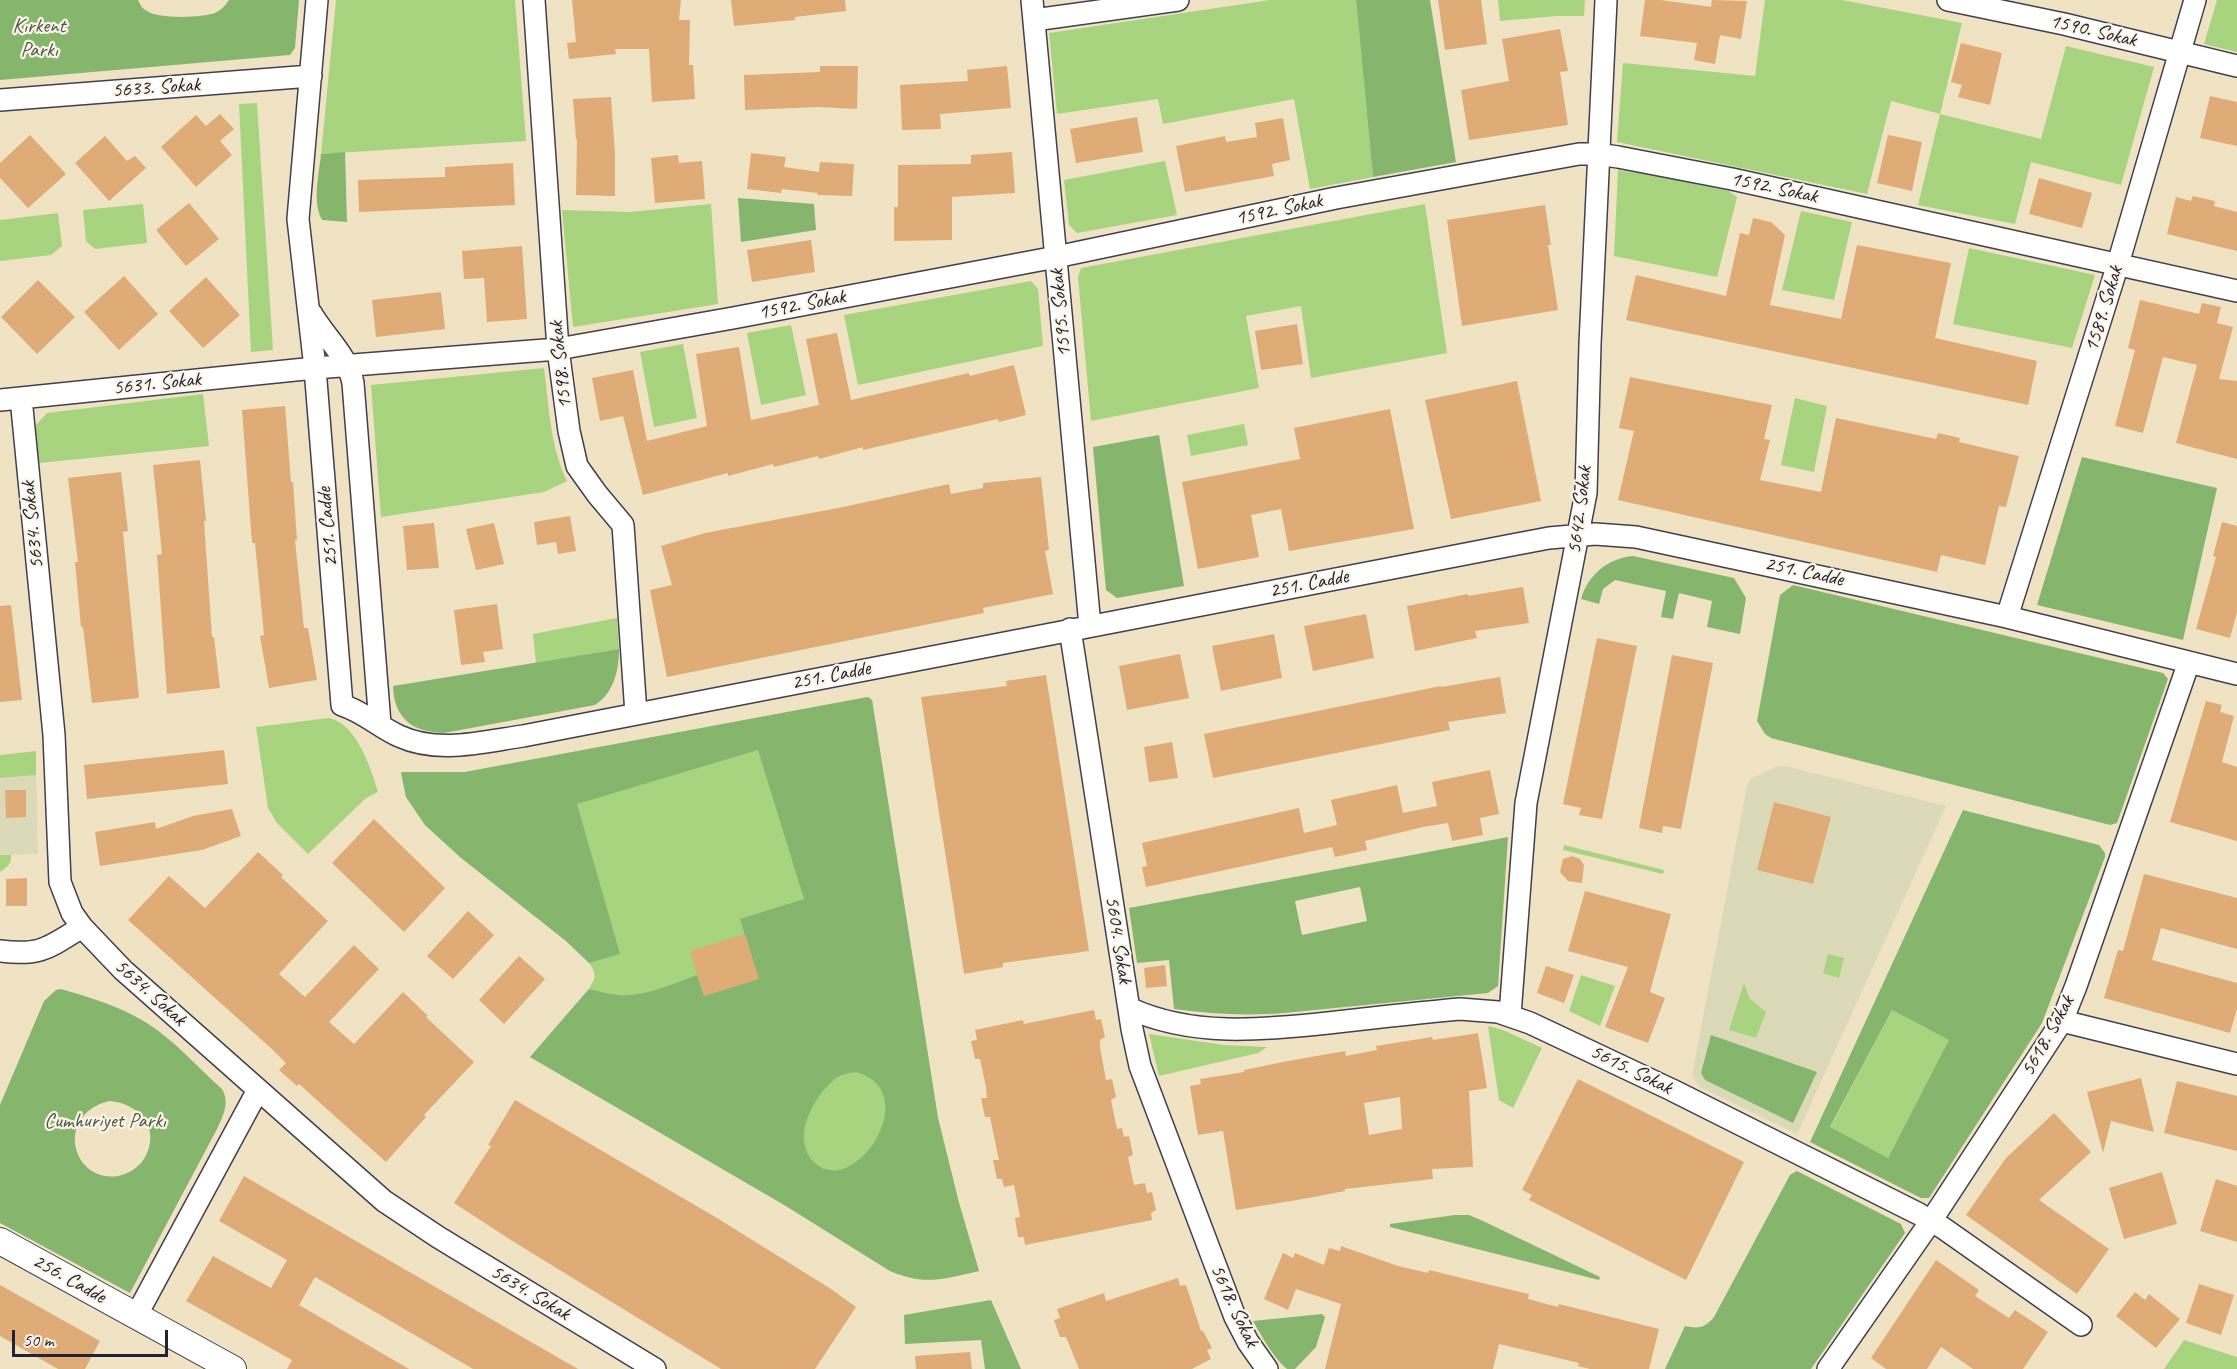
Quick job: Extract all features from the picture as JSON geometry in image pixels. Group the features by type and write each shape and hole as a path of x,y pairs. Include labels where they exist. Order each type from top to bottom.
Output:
{"street":[{"name":"251. Cadde","path":"317,0 298,201 299,235 315,368 342,705 361,712 411,741 437,746 454,746 523,736 1080,627 1512,545 1579,535 1616,534 1636,537 2007,617 2237,674"},
{"name":"1598. Sokak","path":"534,0 558,349 569,431 578,466 597,495 623,525 636,714"},
{"path":"1033,10 1178,0"},
{"name":"5642. Sokak","path":"1510,1015 1526,804 1586,493 1606,0"},
{"name":"1590. Sokak","path":"1948,0 2064,24 2237,66"},
{"name":"1589. Sokak","path":"2007,617 2118,264 2195,0"},
{"name":"1595. Sokak","path":"1033,10 1056,257 1080,627"},
{"name":"5633. Sokak","path":"0,100 311,76"},
{"name":"1592. Sokak","path":"315,368 558,349 1056,257 1336,198 1579,154 1598,154 1732,179 2237,291"},
{"name":"251. Cadde","path":"307,306 320,329 347,365 353,383 380,724"},
{"name":"5631. Sokak","path":"10,399 315,368"},
{"name":"5634. Sokak","path":"10,399 54,735 60,882 72,913 82,927 123,970 353,1175 409,1219 655,1369"},
{"name":"5604. Sokak","path":"1080,627 1136,1050 1145,1083 1205,1241"},
{"name":"5618. Sokak","path":"1828,1369 1930,1221 2062,1021 2189,662"},
{"path":"0,951 18,953 44,951 82,927"},
{"name":"5615. Sokak","path":"1129,1008 1146,1015 1176,1022 1233,1030 1280,1028 1460,1009 1488,1010 1510,1015 1672,1090 1930,1221 2081,1324"},
{"path":"2062,1021 2237,1064"},
{"path":"136,1316 258,1090"},
{"name":"256. Cadde","path":"0,1241 233,1369"},
{"name":"5618. Sokak","path":"1205,1241 1235,1317 1248,1342 1267,1369"}],"shaded area":[{"path":"1778,766 1946,806 1797,1134 1700,1087 1692,1075 1747,786 1751,779"},
{"path":"36,775 38,854 0,855 0,778"}],"green space":[{"name":"Kırkent Parkı","path":"0,0 138,0 144,9 153,14 180,17 215,13 229,0 299,0 295,48 290,55 0,80"},
{"path":"336,0 515,0 526,141 321,154"},
{"path":"1270,0 1356,0 1373,177 1310,189 1294,99 1163,124 1158,99 1057,114 1049,33"},
{"path":"1356,0 1430,0 1456,162 1373,177"},
{"path":"1498,0 1585,0 1584,16 1500,21"},
{"path":"1765,0 1842,0 1962,23 1940,114 1891,101 1867,194 1617,142 1623,63 1755,76"},
{"path":"2217,0 2237,0 2237,52 2204,44"},
{"path":"2066,46 2154,67 2121,185 2031,162 2015,224 1918,205 1940,114 2041,139"},
{"path":"257,103 273,350 251,352 239,104"},
{"path":"345,152 347,222 322,220 317,205 321,154"},
{"path":"1165,161 1177,215 1077,233 1069,225 1064,180"},
{"path":"1618,170 1729,191 1737,197 1717,277 1614,256"},
{"path":"738,198 814,204 816,230 741,242"},
{"path":"143,204 147,243 95,249 86,241 83,210"},
{"path":"711,204 718,304 573,327 562,210 630,212"},
{"path":"1425,204 1447,353 1311,378 1301,306 1246,316 1259,388 1091,421 1078,277 1081,268"},
{"path":"1801,211 1852,222 1834,300 1782,290"},
{"path":"58,213 62,246 51,255 0,261 0,220"},
{"path":"1969,248 2095,275 2072,348 1953,324"},
{"path":"1031,281 1038,289 1043,346 858,385 844,315"},
{"path":"791,325 806,395 761,405 747,333"},
{"path":"683,344 697,418 654,427 640,352"},
{"path":"544,368 554,440 567,481 544,492 381,517 371,385"},
{"path":"203,394 209,446 39,463 35,426 47,413"},
{"path":"1795,398 1827,406 1814,472 1781,465"},
{"path":"1244,424 1248,445 1191,456 1187,435"},
{"path":"1159,435 1184,586 1117,598 1106,590 1093,447"},
{"path":"2082,457 2217,488 2183,640 2037,605"},
{"path":"1633,556 1734,578 1746,598 1740,634 1707,627 1712,601 1679,593 1673,619 1661,617 1666,591 1615,580 1603,589 1599,604 1581,599 1589,582 1600,569 1615,560"},
{"path":"1793,585 2163,673 2168,679 2117,823 2110,825 1771,738 1765,734 1757,721 1780,595"},
{"path":"617,618 619,649 536,663 533,634"},
{"path":"619,649 618,665 611,688 595,705 444,733 423,730 407,722 401,715 394,697 393,686"},
{"path":"868,697 872,700 938,1118 979,1271 934,1280 903,1276 890,1271 786,1206 530,1057 589,989 595,977 593,969 587,960 566,941 460,857 425,825 406,797 401,772 465,772"},
{"path":"868,697 872,700 938,1118 979,1271 924,1280 890,1271 786,1206 530,1057 589,989 618,995 638,994 697,975 704,996 758,979 740,919 804,899 758,750 577,804 620,954 589,963 566,941 460,857 425,825 406,797 401,772 465,772","holes":["856,1072 876,1083 885,1100 884,1120 876,1140 862,1157 846,1168 829,1170 813,1161 804,1140 805,1129 813,1106 827,1086 840,1076"]},
{"path":"329,718 339,722 355,737 367,759 378,792 366,798 308,854 277,823 268,808 256,727"},
{"path":"36,751 36,775 0,778 0,755"},
{"path":"1963,810 2099,845 2105,857 2042,1023 1929,1198 1921,1198 1810,1142","holes":["1892,1010 1949,1040 1888,1158 1830,1127"]},
{"path":"1508,837 1498,986 1488,993 1270,1014 1229,1014 1174,1009 1169,960 1137,963 1129,908","holes":["1360,887 1367,921 1302,935 1295,901"]},
{"path":"1564,845 1664,870 1663,874 1563,850"},
{"path":"0,855 11,855 11,861 0,872"},
{"path":"1828,954 1844,958 1839,978 1823,973"},
{"path":"1581,975 1615,986 1600,1026 1569,1011"},
{"path":"1744,983 1750,999 1766,1012 1756,1038 1729,1030"},
{"name":"Cumhuriyet Parkı","path":"61,989 112,1005 151,1026 183,1052 222,1089 224,1094 225,1109 217,1129 130,1293 0,1223 0,1105 44,1001 56,990","holes":["109,1101 120,1103 138,1112 144,1120 149,1128 149,1148 144,1159 132,1170 118,1176 102,1175 89,1169 80,1159 76,1146 76,1133 81,1120 92,1109"]},
{"path":"1892,1010 1950,1040 1888,1158 1830,1128"},
{"path":"1488,1026 1503,1030 1542,1048 1513,1108 1499,1100"},
{"path":"1149,1034 1224,1045 1267,1047 1258,1053 1159,1076"},
{"path":"1711,1035 1817,1072 1793,1123 1705,1080 1701,1073"},
{"path":"1797,1171 1901,1224 1905,1233 1811,1369 1665,1369 1685,1326 1701,1327 1714,1317 1790,1175"},
{"path":"1469,1215 1483,1221 1600,1277 1599,1280 1390,1227 1390,1224"},
{"path":"991,1300 1021,1369 985,1369 981,1340 905,1344 904,1315"},
{"path":"1322,1314 1325,1317 1316,1347 1295,1369 1287,1369 1277,1358 1253,1321"},
{"path":"2184,1340 2237,1357 2237,1369 2164,1369"}],"building":[{"path":"572,0 681,0 679,20 690,20 689,65 693,65 695,99 652,102 649,49 615,49 616,54 569,59 567,43 576,42"},
{"path":"731,0 845,0 846,11 795,17 795,20 734,26"},
{"path":"1438,0 1481,0 1487,44 1445,50"},
{"path":"1645,0 1711,7 1712,0 1747,1 1741,39 1720,35 1715,64 1694,60 1697,43 1640,36"},
{"path":"1560,29 1568,71 1560,72 1568,125 1469,140 1461,90 1509,81 1502,39"},
{"path":"1961,43 2002,53 1990,105 1958,97 1962,85 1951,82"},
{"path":"820,66 858,66 857,109 819,107 745,110 744,75 820,72"},
{"path":"1007,66 1011,108 940,114 941,129 902,130 900,85 968,81 967,70"},
{"path":"2210,96 2237,102 2237,146 2200,138"},
{"path":"611,97 615,196 576,195 577,139 573,99"},
{"path":"220,114 234,129 220,141 232,155 196,187 161,147 196,115 206,126"},
{"path":"1137,117 1143,152 1076,163 1070,129"},
{"path":"1283,118 1290,160 1272,164 1274,176 1185,192 1176,146 1225,136 1226,142 1257,137 1255,123"},
{"path":"30,135 66,174 28,208 0,178 0,163"},
{"path":"1888,135 1922,142 1912,191 1877,183"},
{"path":"105,136 127,161 135,156 146,168 109,201 75,163"},
{"path":"1012,152 1015,193 952,197 952,240 894,241 894,207 898,207 898,165 971,164 971,155"},
{"path":"751,153 786,157 784,167 819,172 820,162 854,164 852,196 817,195 818,193 782,189 781,193 747,189"},
{"path":"678,155 679,163 702,161 705,199 655,203 651,158"},
{"path":"513,163 515,205 359,212 358,180 445,177 445,167"},
{"path":"2039,178 2092,193 2082,228 2029,214"},
{"path":"2193,196 2215,201 2214,206 2237,212 2237,251 2167,234 2176,197 2191,201"},
{"path":"189,203 219,239 186,266 156,230"},
{"path":"1545,205 1551,245 1548,245 1558,310 1462,326 1447,220"},
{"path":"1753,218 1771,222 1785,235 1770,305 1841,319 1857,245 1951,263 1935,338 2037,361 2028,405 1626,320 1636,275 1726,296 1740,233 1749,235"},
{"path":"811,240 815,272 752,282 747,250"},
{"path":"522,246 527,319 487,322 484,278 464,279 462,251"},
{"path":"124,276 158,314 119,350 84,312"},
{"path":"206,277 240,315 203,348 169,311"},
{"path":"38,280 75,317 37,354 1,317"},
{"path":"441,292 445,329 376,337 372,300"},
{"path":"2140,300 2199,314 2202,303 2221,307 2217,323 2233,327 2219,379 2237,381 2237,459 2176,443 2197,365 2163,357 2143,433 2115,426 2135,350 2128,348"},
{"path":"1297,324 1303,364 1261,370 1255,331"},
{"path":"837,333 851,400 1014,365 1026,415 999,422 998,419 863,450 863,447 819,459 818,456 774,467 773,464 728,476 728,473 643,495 623,416 600,421 592,378 633,370 647,441 707,426 696,354 739,347 751,420 819,405 806,339"},
{"path":"1630,377 1772,405 1764,439 1770,440 1760,480 1821,492 1836,418 1936,439 1938,433 1960,438 1959,442 2019,456 2006,507 1999,506 1985,565 1941,555 1937,572 1618,500 1634,431 1619,428"},
{"path":"1517,381 1541,501 1451,519 1425,400"},
{"path":"285,406 304,628 308,628 317,680 269,688 260,636 264,635 255,543 252,543 242,410"},
{"path":"1390,409 1414,529 1289,551 1281,509 1251,515 1259,557 1198,569 1182,482 1300,459 1294,428"},
{"path":"200,460 206,521 204,521 212,637 214,637 220,688 167,694 157,555 162,554 153,465"},
{"path":"121,472 128,531 123,532 139,698 92,703 83,627 81,627 75,562 78,562 68,478"},
{"path":"1041,477 1049,550 1045,551 1053,594 983,608 984,613 667,677 650,590 672,585 661,546 705,533 949,484 951,494 983,488 983,483"},
{"path":"570,516 576,551 558,554 556,542 537,545 534,522"},
{"path":"2222,522 2237,526 2237,612 2230,638 2196,629 2216,557 2213,556"},
{"path":"434,523 439,568 407,570 403,526"},
{"path":"494,523 504,564 476,570 466,529"},
{"path":"1523,587 1529,623 1475,631 1477,638 1415,651 1407,606 1468,594 1468,596"},
{"path":"497,604 503,649 483,652 485,662 461,665 454,610"},
{"path":"11,605 22,700 0,702 0,606"},
{"path":"1366,614 1374,658 1313,671 1304,626"},
{"path":"1274,634 1282,678 1221,691 1212,646"},
{"path":"1597,638 1637,646 1602,819 1579,815 1581,808 1563,804"},
{"path":"1180,654 1189,698 1127,710 1119,666"},
{"path":"1672,655 1713,663 1681,829 1663,826 1662,833 1639,828"},
{"path":"1046,675 1089,951 1003,963 1003,967 964,974 921,697 1007,686 1006,681"},
{"path":"1500,677 1506,713 1448,722 1450,730 1213,778 1204,734 1441,686"},
{"path":"2206,701 2222,705 2220,712 2234,716 2222,762 2237,767 2237,841 2170,822"},
{"path":"1172,742 1178,778 1149,782 1144,747"},
{"path":"224,750 228,784 87,799 84,765"},
{"path":"1490,770 1499,814 1480,818 1483,835 1452,841 1448,823 1365,841 1367,850 1335,857 1332,847 1146,887 1142,867 1147,866 1142,843 1299,808 1304,833 1337,825 1331,800 1397,785 1403,813 1437,806 1432,782"},
{"path":"5,790 26,790 26,817 6,818"},
{"path":"1774,802 1831,817 1813,884 1757,870"},
{"path":"232,809 241,836 202,850 100,866 95,832 155,822 156,829 193,816"},
{"path":"374,819 445,888 404,932 332,863"},
{"path":"258,852 328,921 279,974 305,997 354,945 379,969 329,1022 354,1044 403,992 474,1062 424,1115 426,1117 386,1162 299,1084 297,1086 279,1070 286,1063 273,1050 128,920 169,876 205,908"},
{"path":"1572,856 1580,859 1584,865 1582,883 1568,881 1560,872 1563,859"},
{"path":"2144,874 2237,898 2237,949 2161,928 2152,960 2237,983 2237,1009 2230,1033 2104,998 2118,950 2123,951"},
{"path":"27,878 27,906 6,906 6,879"},
{"path":"1585,891 1671,914 1650,992 1665,998 1648,1043 1605,1027 1628,967 1568,951"},
{"path":"468,911 494,935 453,979 427,956"},
{"path":"745,934 759,979 704,996 690,951"},
{"path":"519,956 545,979 504,1024 479,1000"},
{"path":"1165,965 1167,986 1146,988 1144,968"},
{"path":"1546,966 1574,975 1564,1003 1537,993"},
{"path":"1094,1010 1096,1020 1101,1019 1105,1037 1100,1040 1100,1047 1106,1080 1112,1079 1116,1097 1111,1100 1117,1129 1122,1128 1124,1137 1129,1136 1133,1155 1128,1157 1134,1185 1145,1183 1147,1193 1152,1192 1156,1210 1151,1213 1152,1220 1025,1245 1024,1237 1018,1237 1015,1218 1020,1217 1014,1185 1004,1187 1002,1179 997,1179 993,1160 999,1160 990,1117 985,1117 981,1098 987,1098 986,1087 980,1059 975,1059 971,1041 977,1040 975,1030 1023,1020 1024,1024"},
{"path":"1478,1033 1487,1088 1469,1091 1473,1167 1432,1169 1433,1179 1345,1189 1345,1191 1236,1210 1223,1131 1198,1135 1190,1086 1201,1084 1200,1079 1244,1072 1244,1070 1288,1061 1345,1051 1346,1056 1377,1050 1376,1046 1432,1037 1433,1040","holes":["1400,1097 1402,1129 1369,1135 1364,1103"]},
{"path":"2141,1078 2154,1132 2111,1121 2103,1153 2087,1092"},
{"path":"1578,1079 1744,1162 1686,1280 1529,1200 1532,1195 1522,1190"},
{"path":"2177,1081 2237,1096 2237,1151 2164,1133"},
{"path":"515,1100 717,1218 856,1307 815,1369 721,1369 454,1203 491,1146 488,1145"},
{"path":"2054,1113 2091,1152 2039,1200 2109,1249 2077,1294 1966,1215 2006,1158"},
{"path":"2162,1172 2177,1224 2124,1239 2109,1188"},
{"path":"244,1176 578,1369 473,1369 315,1277 299,1305 409,1369 287,1369 292,1360 186,1301 213,1256 271,1288 287,1260 219,1221"},
{"path":"2216,1179 2237,1186 2237,1242 2200,1231"},
{"path":"1341,1246 1398,1266 1428,1273 1429,1270 1529,1294 1528,1299 1558,1307 1559,1304 1659,1329 1649,1369 1590,1369 1578,1366 1579,1363 1499,1344 1493,1369 1325,1369 1341,1304 1296,1289 1288,1310 1264,1299 1283,1253 1293,1258 1295,1253 1324,1265 1329,1248 1340,1251"},
{"path":"1936,1260 1979,1290 1975,1296 2009,1318 2015,1310 2048,1332 2023,1369 1973,1369 1941,1347 1927,1369 1886,1369 1871,1358"},
{"path":"1178,1278 1180,1286 1186,1285 1201,1331 1212,1348 1207,1350 1211,1359 1192,1369 1079,1369 1066,1337 1060,1337 1054,1320 1060,1318 1057,1309 1104,1293 1106,1301"},
{"path":"2199,1284 2234,1295 2221,1335 2186,1323"},
{"path":"0,1285 100,1341 85,1369 58,1369 0,1336"},
{"path":"2135,1292 2145,1300 2149,1294 2180,1319 2156,1348 2116,1316"},
{"path":"970,1352 972,1369 916,1369 915,1356"}]}
